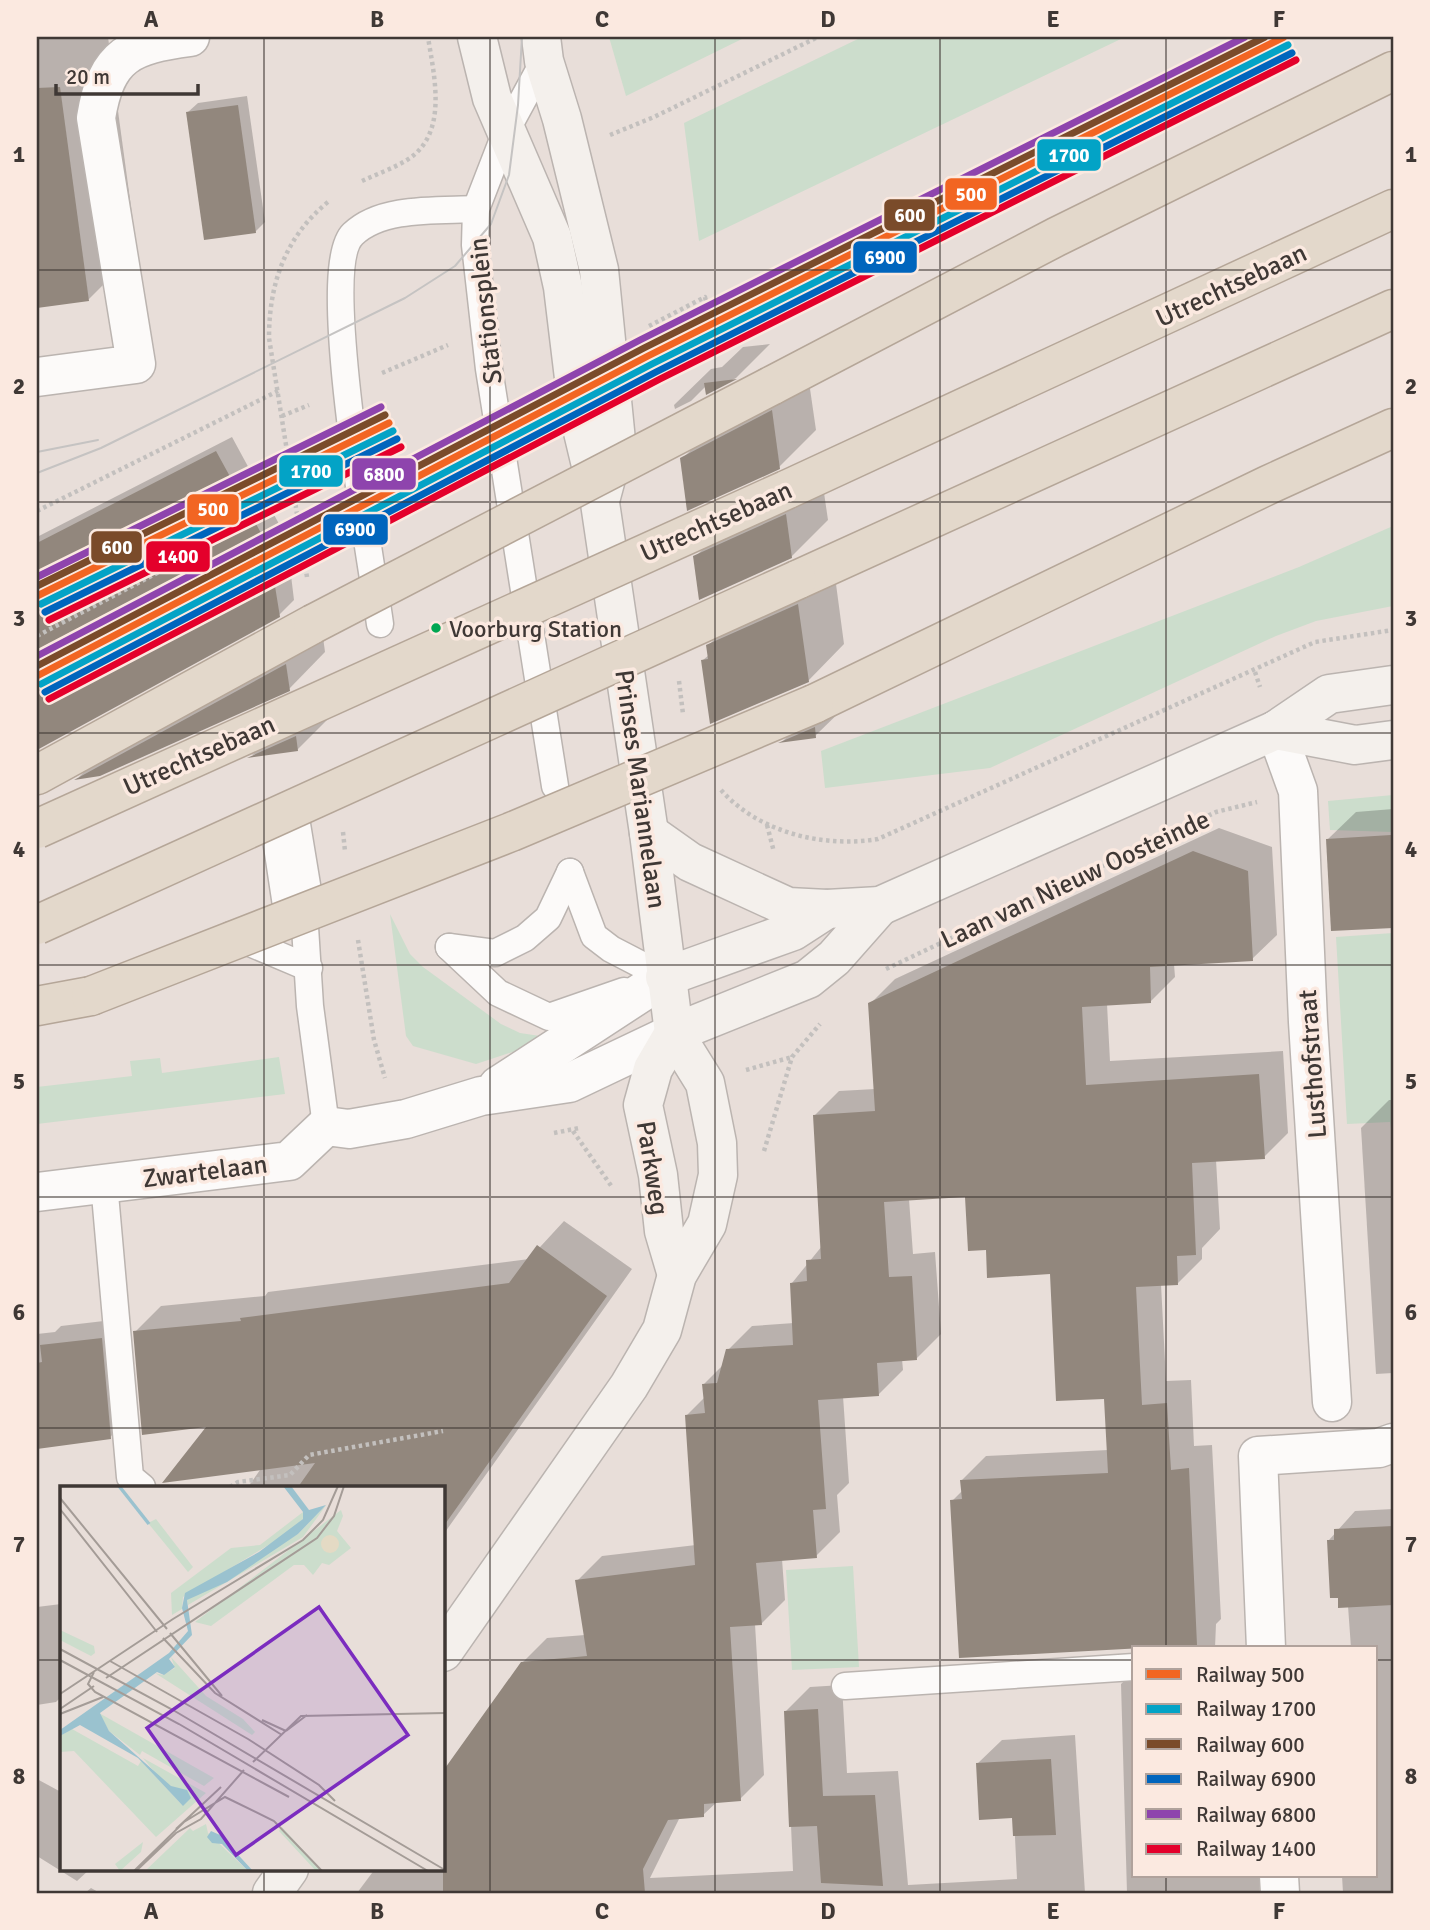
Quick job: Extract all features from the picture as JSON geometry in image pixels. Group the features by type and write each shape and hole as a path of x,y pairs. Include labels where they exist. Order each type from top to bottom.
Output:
{"highway":[{"path":"37,775 313,624 1044,243 1393,71"},
{"name":"Utrechtsebaan","path":"37,829 786,490 1393,209"},
{"path":"37,925 1393,309"},
{"path":"37,1006 91,996 583,803 814,704 1268,485 1393,428"}],"street":[{"path":"37,377 136,364 96,118 101,88 115,64 132,51 153,42 190,37"},
{"name":"Prinses Mariannelaan","path":"477,37 492,98 552,237 563,287 578,411 600,503 649,833 674,1034"},
{"name":"Prinses Mariannelaan","path":"542,49 562,119 598,270 616,441 600,503"},
{"name":"Laan van Nieuw Oosteinde","path":"665,977 793,931 827,909 880,906 1276,730 1329,694 1393,685"},
{"path":"1276,730 1355,745 1393,740"},
{"name":"Lusthofstraat","path":"1276,730 1298,791 1308,1022 1332,1402"},
{"path":"649,833 690,862 788,907 827,909"},
{"name":"Laan van Nieuw Oosteinde","path":"674,1034 808,979 834,958 880,906"},
{"path":"481,1096 555,1051 665,977"},
{"path":"326,1125 349,1129 406,1119 481,1096 569,1083 674,1034"},
{"name":"Parkweg","path":"444,1651 629,1386 662,1330 677,1275 707,1224 718,1175 717,1143 705,1083 674,1034 653,1069 643,1105 658,1175 664,1231 677,1275"},
{"name":"Zwartelaan","path":"37,1192 289,1161 326,1125"},
{"path":"1266,1646 1258,1456 1379,1448 1393,1443"},
{"path":"272,1893 288,1870"}],"lane":[{"name":"Prinses Mariannelaan","path":"507,129 542,49"},
{"name":"Stationsplein","path":"507,129 476,209 475,245 483,328 555,786"},
{"name":"Stationsplein","path":"380,624 340,329 344,250 352,234 394,215 476,209"},
{"path":"284,819 310,903 305,927 310,1006 326,1125"},
{"path":"570,872 594,936 611,949 665,977 549,1017 498,993 449,947 495,953 525,938 548,918 570,872"},
{"path":"226,933 309,968"},
{"path":"104,1183 130,1477 141,1486"},
{"path":"845,1686 1132,1667"}],"path":[{"path":"606,137 654,117 818,37"},
{"path":"646,375 714,338 705,297 689,306"},
{"path":"37,510 278,391"},
{"path":"37,636 296,500"},
{"path":"767,825 822,842 850,844 878,839 1315,642 1393,630"},
{"name":"Laan van Nieuw Oosteinde","path":"878,974 1216,811 1298,791"},
{"path":"792,1057 827,1018"},
{"name":"Parkweg","path":"573,1131 605,1173 617,1195"},
{"path":"231,1486 237,1482 290,1475 309,1455 443,1431"}],"green space":[{"path":"609,37 746,37 626,96"},
{"path":"862,37 1125,37 699,241 684,123"},
{"path":"1393,526 1393,606 1316,621 1276,636 990,768 825,788 821,751 1299,567"},
{"path":"1393,795 1393,832 1330,830 1328,801"},
{"path":"390,914 410,954 423,967 501,1024 520,1033 540,1036 540,1043 476,1064 413,1046 406,1036"},
{"path":"1393,933 1392,1137 1390,1122 1347,1124 1336,937"},
{"path":"279,1057 285,1094 37,1124 37,1087 132,1076 130,1061 160,1058 162,1073"},
{"path":"853,1566 859,1667 792,1670 786,1570"}],"building":[{"path":"60,87 89,301 37,308 37,88"},
{"path":"238,105 256,233 204,240 186,112"},
{"path":"737,379 706,395 704,383"},
{"path":"772,410 780,469 687,511 680,458"},
{"path":"216,451 284,575 274,580 280,617 37,750 37,543"},
{"path":"786,514 792,558 699,600 693,556"},
{"path":"798,604 809,682 710,724 701,660 708,659 706,645"},
{"path":"286,664 290,691 100,776 74,780"},
{"path":"815,727 816,738 778,743"},
{"path":"296,736 298,751 247,758"},
{"path":"1391,835 1393,928 1331,931 1326,839"},
{"path":"1193,851 1248,871 1253,961 1150,967 1151,1003 1082,1007 1086,1085 1259,1074 1265,1159 1192,1163 1196,1255 1177,1256 1178,1285 1136,1287 1142,1405 1167,1403 1171,1470 1189,1468 1197,1645 1132,1646 1132,1649 959,1658 950,1500 962,1499 960,1480 1108,1473 1104,1399 1056,1401 1050,1274 987,1278 986,1250 968,1251 965,1197 884,1202 889,1277 912,1276 917,1360 877,1363 879,1396 818,1400 826,1509 813,1510 817,1558 756,1563 762,1625 730,1627 741,1801 704,1804 704,1817 668,1820 643,1869 645,1893 443,1893 444,1770 521,1662 587,1656 575,1580 695,1565 685,1415 705,1413 702,1384 717,1383 726,1349 793,1345 790,1283 807,1281 806,1260 821,1259 813,1115 875,1111 868,1003"},
{"path":"537,1245 607,1296 444,1526 444,1486 299,1486 315,1463 162,1483 206,1427 142,1435 133,1331 241,1321 240,1318 509,1283"},
{"path":"102,1338 111,1439 37,1449 37,1363 42,1362 40,1345"},
{"path":"1393,1526 1393,1605 1338,1608 1338,1598 1330,1598 1327,1540 1334,1540 1334,1529"},
{"path":"818,1709 823,1796 875,1795 883,1886 821,1883 817,1826 789,1827 784,1711"},
{"path":"1051,1759 1056,1835 1013,1836 1012,1818 979,1820 976,1763"}],"tram line":[{"path":"37,473 101,448 405,298 455,266 491,224 509,175 518,105 522,37"},
{"path":"37,452 98,440"}],"rail line":[{"name":"6800","path":"37,656 640,340 1245,37"},
{"name":"600","path":"37,666 644,348 1265,37"},
{"name":"500","path":"37,676 648,356 1284,37"},
{"name":"1700","path":"41,684 652,364 1288,45"},
{"name":"6900","path":"45,692 656,372 1292,53"},
{"name":"1400","path":"49,699 660,379 1296,60"},
{"name":"6800","path":"37,577 381,407"},
{"name":"600","path":"37,586 385,415"},
{"name":"500","path":"37,596 389,423"},
{"name":"1700","path":"41,604 393,431"},
{"name":"6900","path":"45,612 397,439"},
{"name":"1400","path":"49,620 401,447"}],"place":[{"name":"Voorburg Station","path":"436,628"}]}
